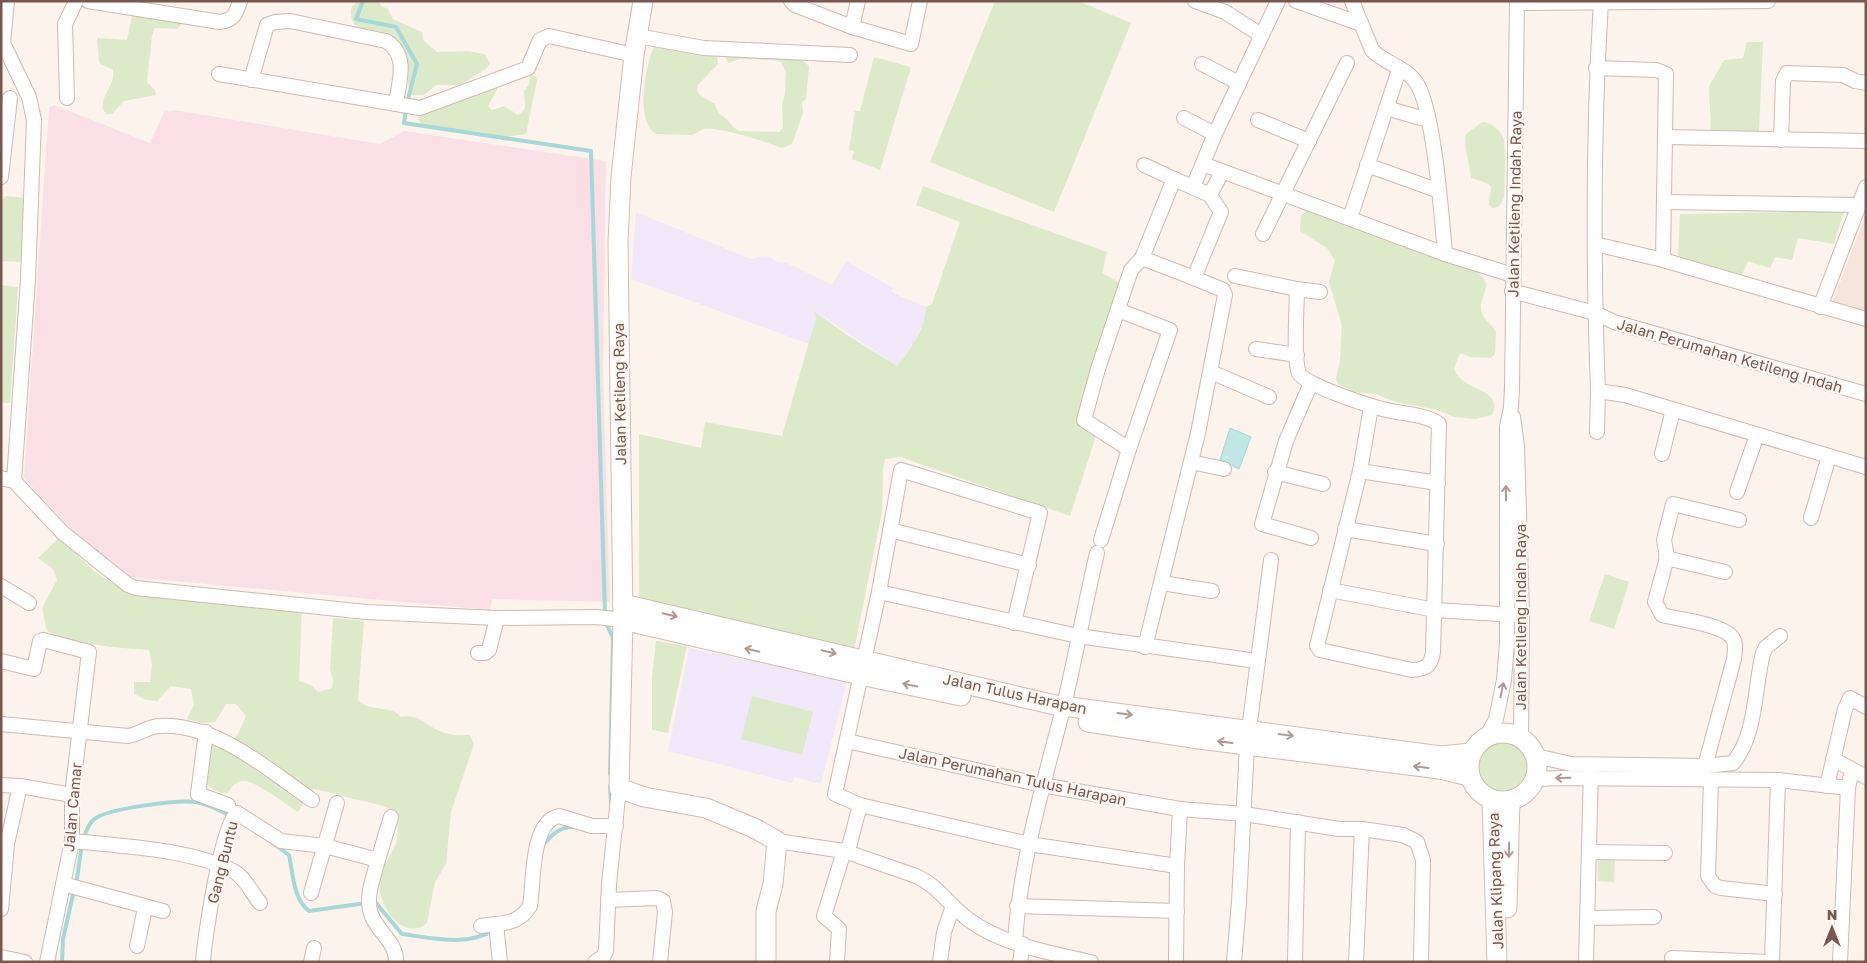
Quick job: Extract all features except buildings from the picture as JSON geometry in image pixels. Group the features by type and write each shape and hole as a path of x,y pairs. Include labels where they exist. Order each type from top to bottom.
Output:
{"main road":[{"name":"Jalan Ketileng Raya","path":"619,788 620,614 617,259 620,186 634,55 643,1"},
{"name":"Jalan Tulus Harapan","path":"620,614 1062,712 1248,738 1440,769 1469,776"},
{"path":"1498,733 1510,734 1521,738 1530,746 1536,756 1538,768 1536,779 1530,790 1521,797 1501,801 1482,795 1474,787 1469,776 1468,764 1471,753 1478,743 1487,736 1498,733"},
{"name":"Jalan Tulus Harapan","path":"1248,738 1441,756 1471,753"},
{"path":"619,788 644,796 706,808 754,828 776,841 773,884 766,911 766,962"},
{"name":"Jalan Klipang Raya","path":"1497,962 1501,801"},
{"name":"Jalan Klipang Raya","path":"1501,801 1506,962"}],"street":[{"path":"7,1 3,43 30,97 34,120 31,213 8,479 63,533 128,585 136,588 366,612 497,618 596,617 620,614"},
{"path":"66,98 65,24 76,1"},
{"path":"88,1 220,22 230,20 235,16 240,1"},
{"path":"791,1 795,5 852,27 912,44 920,1"},
{"path":"852,27 858,1"},
{"path":"1195,1 1224,12 1261,35"},
{"path":"1194,187 1215,134 1278,1"},
{"path":"1296,1 1361,24"},
{"path":"1352,1 1372,50 1415,80 1420,88 1428,120 1439,191 1445,254"},
{"path":"1517,2 1768,1"},
{"name":"Jalan Ketileng Indah Raya","path":"1517,2 1512,407 1517,446 1522,615 1521,738"},
{"path":"1597,432 1598,391 1595,313 1596,68 1601,2"},
{"path":"251,80 267,25 275,22 290,21 386,41 391,44 402,63 399,104"},
{"path":"219,74 420,108 528,68 540,40 544,37 549,36 634,55"},
{"path":"637,36 704,48 850,55"},
{"path":"1263,234 1347,63"},
{"path":"1202,64 1239,83"},
{"path":"1596,68 1656,70 1664,72 1667,78 1663,260"},
{"path":"1350,218 1399,70"},
{"path":"1781,140 1783,82 1787,73 1843,75 1855,82 1866,83"},
{"path":"1,177 6,98 30,97"},
{"path":"1386,108 1428,120"},
{"path":"1184,118 1215,134"},
{"path":"1258,120 1309,141"},
{"path":"1666,137 1866,141"},
{"path":"1203,164 1445,254 1513,275"},
{"path":"1144,165 1210,195 1220,212 1194,278"},
{"path":"1367,165 1439,191"},
{"path":"1210,195 1222,172"},
{"path":"1129,449 1084,420 1098,369 1132,270 1142,258 1174,179"},
{"path":"1820,307 1866,187"},
{"path":"1665,202 1859,204"},
{"path":"1595,244 1663,260 1866,319"},
{"path":"1142,258 1222,290 1225,294 1211,372 1191,462 1145,647"},
{"path":"1235,276 1320,292"},
{"path":"1297,289 1297,354 1299,373 1311,383 1371,407 1419,416 1438,422 1440,433 1435,610 1432,661 1427,668 1412,670 1320,650 1317,646 1360,471 1371,407"},
{"name":"Jalan Perumahan Ketileng Indah","path":"1512,291 1595,313 1614,322 1866,394"},
{"path":"1101,540 1129,449 1170,330 1118,310"},
{"path":"1256,349 1297,354"},
{"path":"1211,372 1269,397"},
{"path":"1311,383 1275,472 1262,525 1311,538"},
{"path":"1598,391 1625,395 1866,467"},
{"name":"Jalan Ketileng Indah Raya","path":"1487,736 1496,719 1504,680 1507,427 1512,407"},
{"path":"1662,454 1674,410"},
{"path":"1737,492 1757,434"},
{"path":"1811,518 1829,456"},
{"path":"1191,462 1224,469"},
{"path":"1014,623 1041,515 1039,512 904,470 900,472 879,592 835,794 860,805 1030,844 1177,866"},
{"path":"1360,471 1438,483"},
{"path":"1275,472 1323,484"},
{"path":"1705,766 1734,659 1735,643 1732,636 1722,630 1662,615 1655,602 1666,558 1664,540 1673,504 1739,520"},
{"path":"1346,529 1437,544"},
{"path":"890,530 1029,565"},
{"path":"1020,962 1017,906 1042,785 1062,712 1097,553"},
{"path":"1666,558 1725,572"},
{"path":"1234,962 1240,902 1248,738 1271,560"},
{"path":"1162,583 1212,591"},
{"path":"1,586 29,603"},
{"path":"1330,590 1435,610 1522,615"},
{"path":"879,592 1078,636 1145,647 1257,661"},
{"path":"478,653 485,653 489,650 497,618"},
{"path":"1536,779 1591,771 1665,772 1705,766 1729,765 1741,753 1752,715 1763,653 1766,647 1780,636"},
{"name":"Jalan Camar","path":"1,662 34,669 40,641 43,640 89,652 78,731 72,795 80,842 47,962"},
{"path":"1827,786 1845,709 1850,698 1866,706"},
{"path":"1,724 128,736 138,735 146,728 162,725 192,728 206,732 254,760 312,800"},
{"path":"206,732 198,794 230,815"},
{"name":"Jalan Perumahan Tulus Harapan","path":"847,742 1042,785 1180,809 1244,814 1338,829 1362,829 1403,835 1417,842 1423,860 1421,962"},
{"path":"1536,756 1591,771"},
{"path":"1833,759 1866,777"},
{"path":"1840,962 1848,788 1852,770"},
{"path":"1586,962 1591,771"},
{"path":"1665,772 1711,781 1778,780 1848,788"},
{"path":"1672,958 1770,962 1778,780"},
{"path":"1711,781 1708,876 1715,886 1721,888 1774,894"},
{"path":"1,785 20,786 72,795"},
{"path":"2,902 4,844 20,786"},
{"path":"595,962 606,951 613,826 619,788"},
{"path":"312,893 336,803"},
{"path":"837,962 838,929 824,916 844,851 849,847 860,805"},
{"path":"1176,962 1177,866 1180,809"},
{"name":"Gang Buntu","path":"203,962 205,936 230,815 240,814 281,841 325,846 372,858"},
{"path":"391,817 372,858 369,903 376,925 394,948 396,962"},
{"path":"481,926 496,927 516,920 526,913 530,906 536,847 548,822 553,818 564,818 592,826 613,826"},
{"path":"1295,962 1298,822"},
{"path":"1356,962 1362,829"},
{"path":"776,841 844,851 927,880 953,906 984,930 1019,943 1091,962"},
{"path":"80,842 158,851 219,866 238,874 260,903"},
{"path":"1589,852 1665,853"},
{"path":"69,886 163,911"},
{"path":"608,900 657,898 663,901 664,919 660,962"},
{"path":"940,962 944,932 953,906"},
{"path":"1017,906 1177,911"},
{"path":"138,946 146,908"},
{"path":"1588,918 1654,917"},
{"path":"496,927 500,962"},
{"path":"1,957 25,962"}],"shaded area":[{"path":"54,105 150,143 164,112 174,110 380,144 404,131 606,161 603,373 610,602 492,599 490,610 131,577 73,531 24,478 49,107"},
{"path":"636,212 751,259 762,256 770,257 777,262 787,263 832,285 846,261 893,288 891,291 926,307 926,316 912,347 897,366 815,311 816,318 809,344 631,279"},
{"path":"1866,214 1866,313 1833,301"},
{"path":"689,648 847,681 821,784 794,777 792,783 668,751"}],"green space":[{"path":"357,1 379,1 381,6 388,9 393,19 422,32 423,40 437,52 468,51 484,54 490,63 487,68 460,85 436,85 424,95 412,95 408,86 406,66 390,37 383,32 366,30 356,26 353,22 351,10"},
{"path":"995,1 1078,1 1131,23 1054,212 930,162"},
{"path":"133,12 182,20 181,25 177,29 155,28 152,36 147,82 155,90 156,95 124,101 112,114 107,114 103,110 103,103 112,80 113,70 99,63 97,38 127,40"},
{"path":"673,34 717,54 718,64 698,85 697,90 700,95 715,104 719,114 740,131 779,132 783,127 782,105 785,94 786,72 781,62 775,60 739,59 728,63 725,58 728,54 796,55 809,66 806,99 802,102 803,113 792,144 782,148 744,136 712,129 705,129 691,135 656,134 649,127 645,116 644,89 646,74 657,39"},
{"path":"1747,42 1763,42 1759,132 1711,133 1709,86 1724,60 1743,58"},
{"path":"874,57 911,67 880,170 852,159 854,151 849,150 855,111 860,111"},
{"path":"530,75 535,75 537,80 526,134 498,138 482,132 431,128 421,123 418,119 420,113 495,82 499,86 488,106 492,110 504,106 518,115 525,107 524,91 529,84"},
{"path":"1482,122 1488,123 1497,129 1504,140 1504,197 1498,207 1492,208 1489,204 1491,187 1487,183 1471,178 1466,150 1466,134"},
{"path":"923,186 1107,252 1102,273 1119,282 1076,423 1096,436 1070,516 900,457 885,459 882,512 854,650 669,607 639,598 639,434 701,448 705,422 782,436 816,318 814,311 847,335 897,366 912,346 920,331 926,307 932,304 960,222 916,205"},
{"path":"5,196 28,198 23,262 1,261 1,203"},
{"path":"1306,211 1317,211 1376,235 1381,239 1478,270 1480,276 1486,282 1481,312 1496,332 1495,354 1491,358 1470,357 1460,353 1454,368 1464,382 1487,394 1492,399 1494,406 1492,415 1476,419 1454,417 1438,410 1396,402 1375,394 1353,392 1338,384 1336,378 1340,361 1342,326 1329,282 1335,260 1327,248 1300,231 1301,215"},
{"path":"1844,211 1834,244 1798,238 1792,260 1775,257 1770,268 1748,261 1741,277 1678,257 1680,214"},
{"path":"1,285 18,287 10,403 1,403"},
{"path":"59,538 95,572 128,593 302,612 299,681 311,685 318,692 332,688 333,680 330,669 333,618 364,621 358,700 368,706 391,711 401,717 413,717 445,733 470,735 474,744 451,812 446,864 435,882 427,923 417,928 405,927 388,912 381,898 381,875 397,839 396,812 378,804 313,789 298,812 262,788 247,781 237,782 228,793 218,792 205,784 211,744 225,747 238,734 246,716 236,704 226,704 215,722 203,723 187,719 194,705 191,689 171,686 157,701 146,700 134,694 134,682 150,682 152,665 149,650 84,643 47,631 42,608 57,580 53,569 38,558"},
{"path":"1605,574 1629,582 1614,629 1589,621"},
{"path":"656,641 687,646 668,733 652,730 652,678"},
{"path":"752,696 813,712 802,755 741,739"},
{"path":"1497,741 1509,741 1519,745 1527,753 1531,769 1527,785 1519,793 1509,797 1497,797 1487,793 1479,785 1475,775 1475,763 1479,753 1487,745"},
{"path":"1598,855 1615,856 1614,882 1598,881"}],"water":[{"path":"1230,428 1251,437 1239,469 1220,460"}],"waterway":[{"path":"363,1 356,19 396,27 417,64 407,103"},
{"path":"406,110 404,123 591,151 605,614"},
{"path":"605,621 613,638 610,774"},
{"path":"610,786 611,804"},
{"path":"76,884 85,834 92,821 99,816 142,806 196,802 205,804 231,817"},
{"path":"542,846 560,830 575,827"},
{"path":"271,842 289,855 297,893 309,911 366,903"},
{"path":"62,962 63,939 74,890"},
{"path":"373,903 376,903 402,934 461,940 483,935 494,930"}]}
